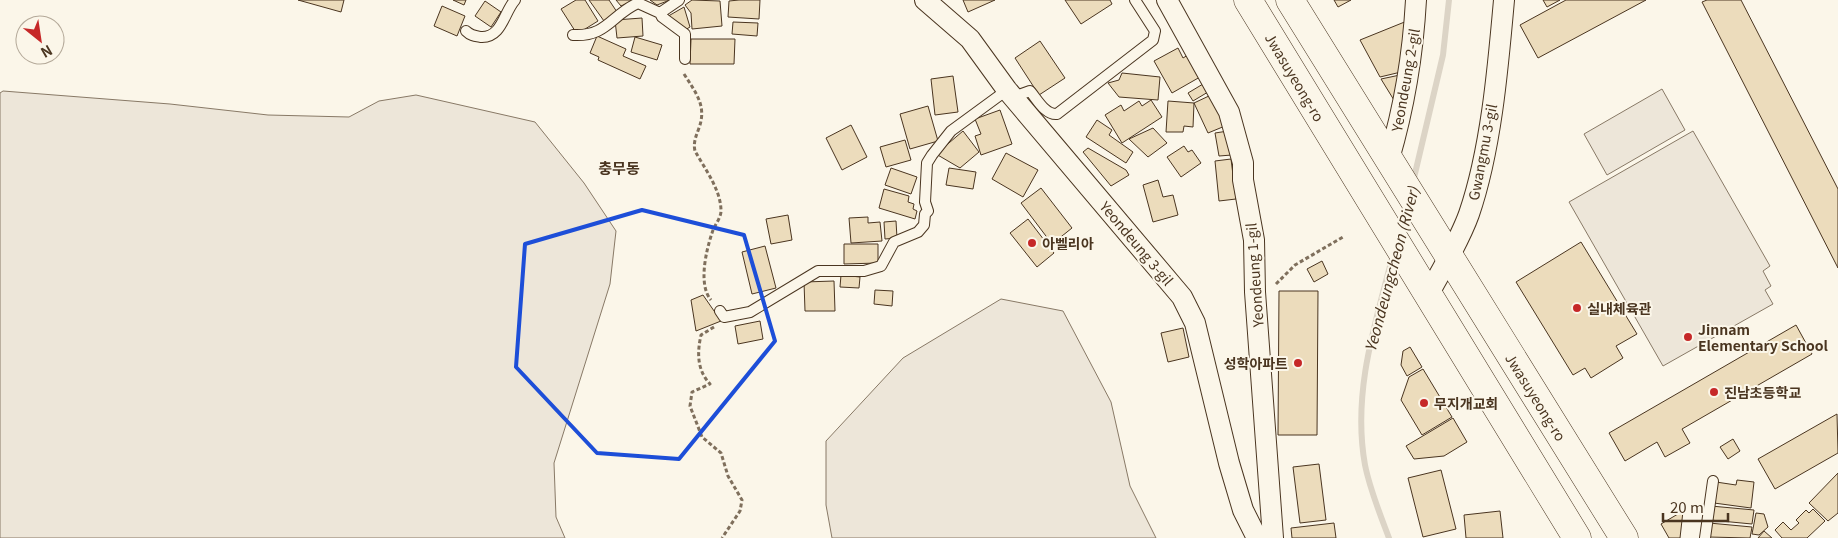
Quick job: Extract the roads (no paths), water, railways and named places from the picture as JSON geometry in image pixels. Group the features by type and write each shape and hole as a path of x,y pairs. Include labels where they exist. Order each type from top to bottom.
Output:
{"main road":[{"name":"Jwasuyeong-ro","path":"1248,0 1428,295"},
{"path":"1290,0 1389,159"},
{"name":"Jwasuyeong-ro","path":"1389,159 1624,538"},
{"path":"1428,295 1577,538"}],"street":[{"name":"Yeondeung 3-gil","path":"925,0 970,39 1010,93 1168,279 1189,309 1199,337 1243,510 1257,538"},
{"name":"Yeondeung 1-gil","path":"1167,0 1219,90 1229,112 1241,154 1254,240 1254,292 1273,538"},
{"name":"Yeondeung 2-gil","path":"1389,159 1397,132 1408,74 1416,0"},
{"name":"Gwangmu 3-gil","path":"1428,295 1469,215 1478,182 1491,106 1504,0"}],"lane":[{"path":"466,31 475,36 485,37 493,34 499,28 515,0"},
{"path":"660,13 679,0"},
{"path":"720,312 724,317 730,317 750,312 818,271 864,271 881,266 894,242 918,232 924,225 925,214 928,211 925,202 927,163 951,131 1010,93 1030,90 1047,112 1052,115 1086,93 1153,40 1155,30 1135,0"},
{"path":"573,36 588,36 601,30 638,2 660,13 662,17 685,34 686,59"},
{"path":"1706,538 1713,481"}],"waterway":[{"name":"Yeondeungcheon (River)","path":"1413,182 1443,55 1449,0"},
{"name":"Yeondeungcheon (River)","path":"1399,233 1407,204"},
{"name":"Yeondeungcheon (River)","path":"1389,538 1367,474 1362,438 1361,412 1367,359 1393,255"}],"place":[{"name":"아벨리아","path":"1032,243"},
{"name":"실내체육관","path":"1577,308"},
{"name":"Jinnam Elementary School","path":"1688,337"},
{"name":"성학아파트","path":"1298,363"},
{"name":"진남초등학교","path":"1714,392"},
{"name":"무지개교회","path":"1424,403"}],"district":[{"name":"충무동","path":"619,167"}]}
